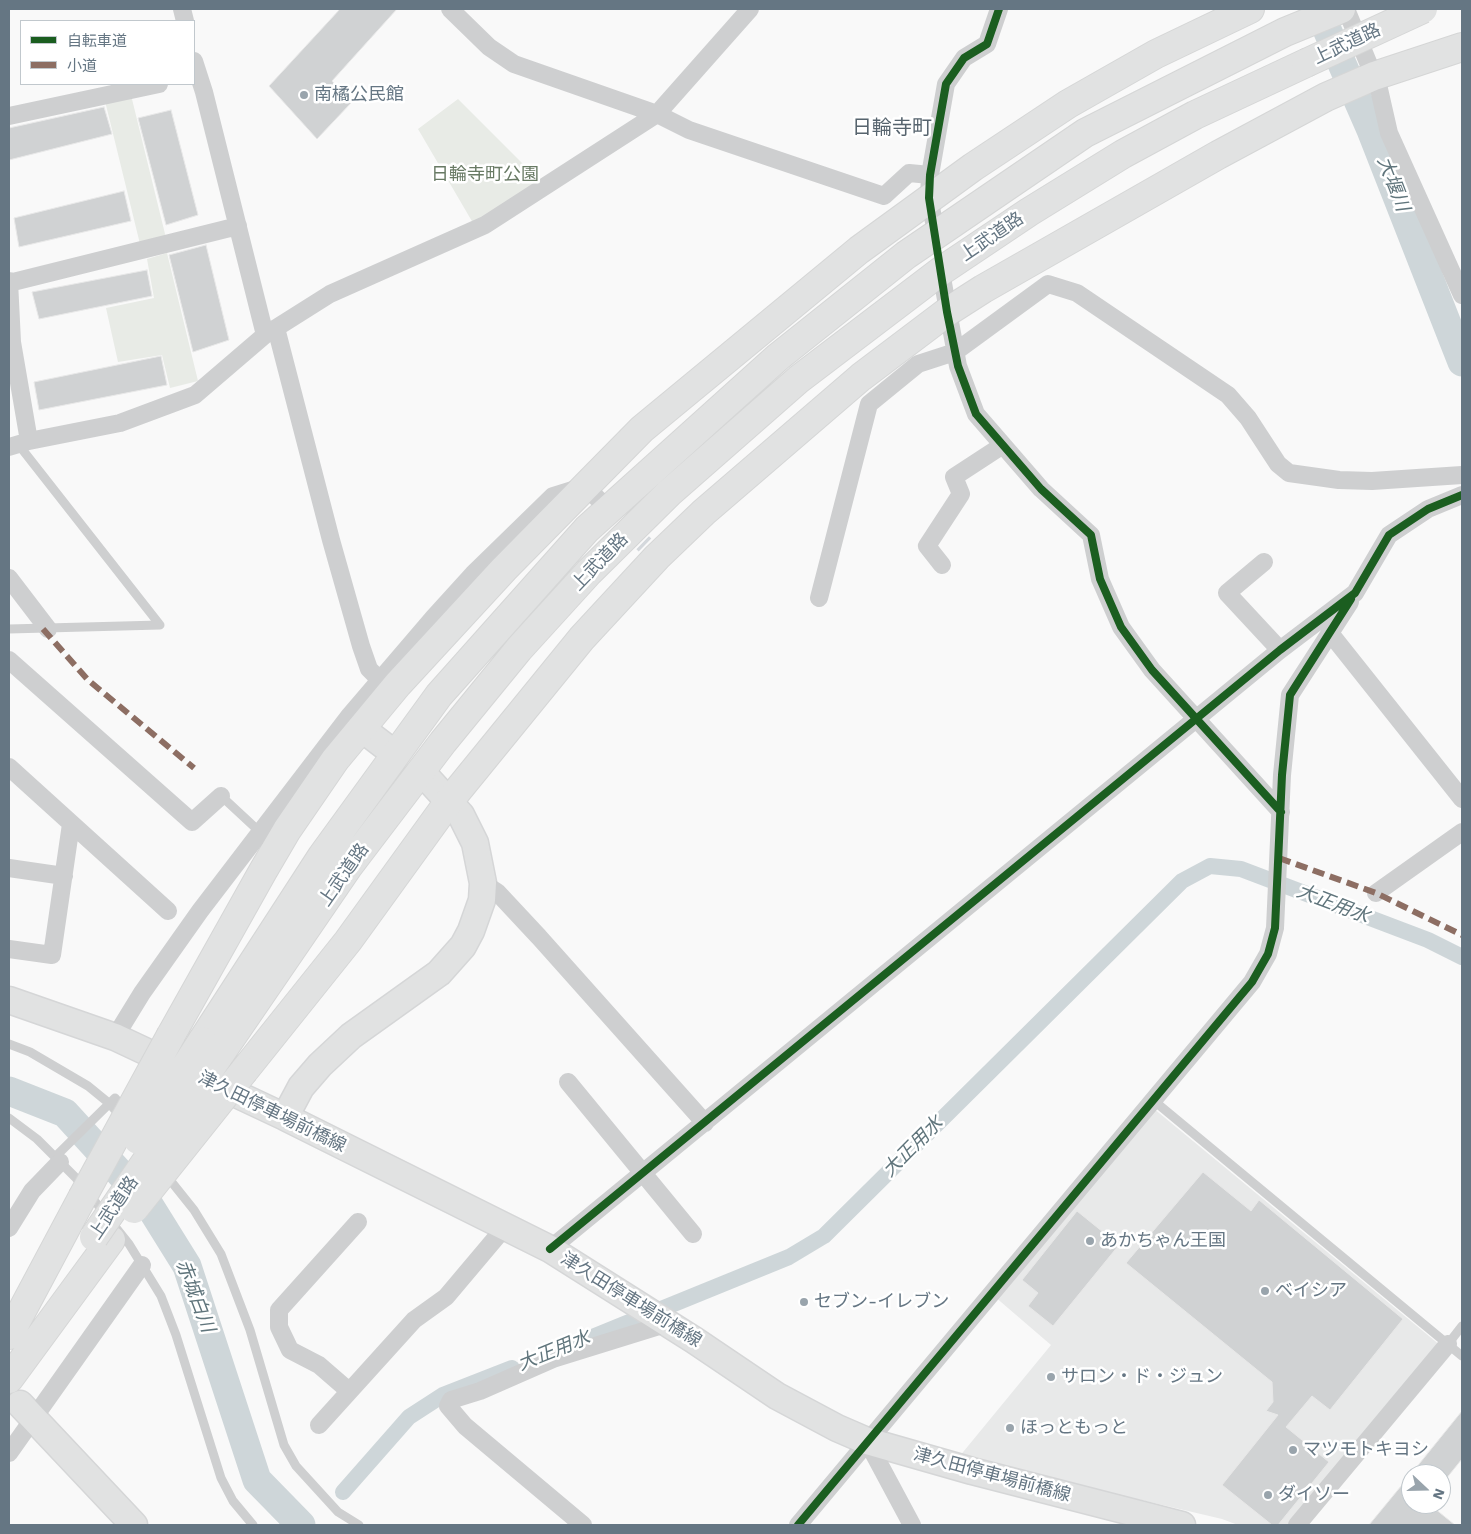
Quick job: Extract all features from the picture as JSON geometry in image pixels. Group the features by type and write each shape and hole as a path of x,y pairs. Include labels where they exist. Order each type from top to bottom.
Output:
{"highway":[{"path":"9,1378 94,1223 172,1035 287,830 335,760 398,684 498,576 642,429 858,250 930,187 1068,104 1156,54 1250,9"},
{"name":"上武道路","path":"210,1049 322,856 439,695 586,529 778,357 906,255 1085,133 1285,32 1341,9"},
{"name":"上武道路","path":"9,1366 94,1223 210,1049 443,742 519,649 589,572 669,493 799,379 949,266 1029,212 1123,154 1195,115 1423,9"},
{"path":"9,1337 94,1223 181,1147 235,1095 450,800 651,551 704,512 861,377 947,312 1000,279 1201,164 1332,95 1370,77 1462,47"}],"main road":[{"path":"361,728 392,751"},
{"path":"285,1117 301,1086 336,1050 368,1024 424,986 453,959 463,946 478,915 483,883 475,843 461,815 450,800 429,780"},
{"name":"津久田停車場前橋線","path":"9,1000 115,1037 285,1117 504,1227 550,1248 777,1396 837,1428 867,1441 972,1471 1182,1525"},
{"path":"27,1412 134,1525"}],"street":[{"path":"454,9 489,47 514,64 657,114 689,130 884,196 909,174 930,187"},
{"path":"238,226 9,282 19,444 120,423 194,395 271,332 330,294 485,225 657,114 750,9"},
{"path":"936,232 930,187 946,84 964,58 987,44 999,9"},
{"path":"1346,9 1389,133 1462,295"},
{"path":"195,71 204,92 238,226 271,332 361,646 369,670 379,679"},
{"path":"9,116 154,85"},
{"path":"943,283 955,352 976,414 1041,489 1091,535 1100,579 1121,627 1152,670 1195,720 1281,812"},
{"path":"819,598 869,404 918,364 955,352 1048,284 1077,293 1228,395 1248,418 1278,464 1289,473 1339,480 1462,475"},
{"path":"942,565 927,546 961,494 954,477 1003,445"},
{"path":"115,1037 170,952 379,679 473,574 553,496 586,486 604,505"},
{"path":"798,1525 1252,982 1268,954 1275,928 1282,775 1290,695 1355,593 1389,535 1428,509 1462,495"},
{"path":"1264,562 1227,593 1280,650"},
{"path":"9,578 48,629"},
{"path":"550,1248 705,1123 1280,650 1355,593"},
{"path":"1330,633 1462,799"},
{"path":"9,660 192,822 219,794"},
{"path":"9,767 168,911"},
{"path":"9,949 52,954 72,824"},
{"path":"1376,893 1462,832"},
{"path":"9,868 64,876"},
{"path":"483,883 497,892 539,937 705,1123"},
{"path":"568,1082 693,1234"},
{"path":"9,1228 32,1191 59,1157"},
{"path":"349,1391 319,1365 290,1350 279,1327 280,1310 358,1222"},
{"path":"319,1425 414,1320 446,1297 504,1227"},
{"path":"9,1453 27,1412 142,1265"},
{"path":"583,1525 465,1426 448,1406 451,1400 480,1391 553,1359 666,1322"},
{"path":"1296,1525 1448,1344"},
{"path":"867,1441 912,1525"}],"lane":[{"path":"9,629 160,625 19,444"},
{"path":"219,794 261,833"},
{"path":"9,1044 58,1068 88,1086 108,1106 194,1210 221,1254 250,1330 284,1445 296,1466 338,1512 359,1525"},
{"path":"59,1157 115,1098 174,1173 235,1095"},
{"path":"1153,1100 1255,1187 1462,1356"},
{"path":"9,1118 59,1157 130,1244 161,1296 176,1335 221,1478 233,1501 253,1525"},
{"path":"1448,1344 1462,1326"}],"shaded area":[{"path":"1153,1108 1441,1346 1290,1525 1238,1525 1222,1519 959,1457 1051,1345 994,1296"}],"green space":[{"path":"131,95 166,238 140,244 105,101"},
{"name":"日輪寺町公園","path":"458,99 540,181 473,223 418,129"},
{"path":"167,253 198,381 170,388 162,355 118,362 106,308 154,298 147,259"}],"building":[{"path":"340,9 397,9 332,81 351,103 317,139 269,86"},
{"path":"104,107 112,134 9,160 9,128"},
{"path":"171,110 198,215 166,225 138,118"},
{"path":"124,191 131,221 19,247 14,218"},
{"path":"206,245 229,340 193,352 169,255"},
{"path":"147,270 152,296 39,319 32,292"},
{"path":"161,356 167,385 39,410 34,382"},
{"name":"ベイシア","path":"1203,1172 1251,1211 1259,1200 1403,1319 1330,1410 1312,1396 1286,1427 1329,1462 1278,1525 1272,1525 1222,1485 1278,1415 1266,1411 1273,1402 1272,1382 1126,1263"},
{"path":"1077,1211 1119,1245 1053,1326 1028,1306 1038,1293 1022,1280"},
{"path":"1462,1411 1462,1459 1451,1473 1451,1464 1419,1464"},
{"path":"1401,1486 1401,1514 1441,1514 1455,1525 1369,1525"}],"waterway":[{"name":"大堰川","path":"1318,9 1371,130 1462,362"},
{"name":"大正用水","path":"568,1347 789,1257 824,1236 1182,881 1210,866 1241,869 1428,940 1462,957"},
{"name":"赤城白川","path":"9,1091 65,1113 149,1205 187,1266 257,1480 301,1525"},
{"name":"大正用水","path":"343,1492 409,1417 443,1395 512,1368"}],"tunnel":[{"path":"604,505 645,545"}],"marked path":[{"path":"43,629 88,680 194,768"},
{"path":"1279,858 1376,893 1462,935"}],"cycle path":[{"path":"999,9 987,44 964,58 946,84 930,175 929,198 947,312 958,366 976,414 1041,489 1091,535 1100,579 1121,627 1152,670 1281,812"},
{"path":"550,1249 1280,650 1355,593 1389,535 1428,509 1462,495"},
{"path":"798,1525 1252,982 1268,954 1275,928 1282,775 1290,695 1351,599"}],"place":[{"name":"南橘公民館","path":"304,95"},
{"name":"あかちゃん王国","path":"1090,1241"},
{"name":"ベイシア","path":"1265,1291"},
{"name":"セブン-イレブン","path":"804,1302"},
{"name":"サロン・ド・ジュン","path":"1051,1377"},
{"name":"ほっともっと","path":"1010,1428"},
{"name":"マツモトキヨシ","path":"1293,1450"},
{"name":"ダイソー","path":"1268,1495"}],"district":[{"name":"日輪寺町","path":"892,128"}]}
